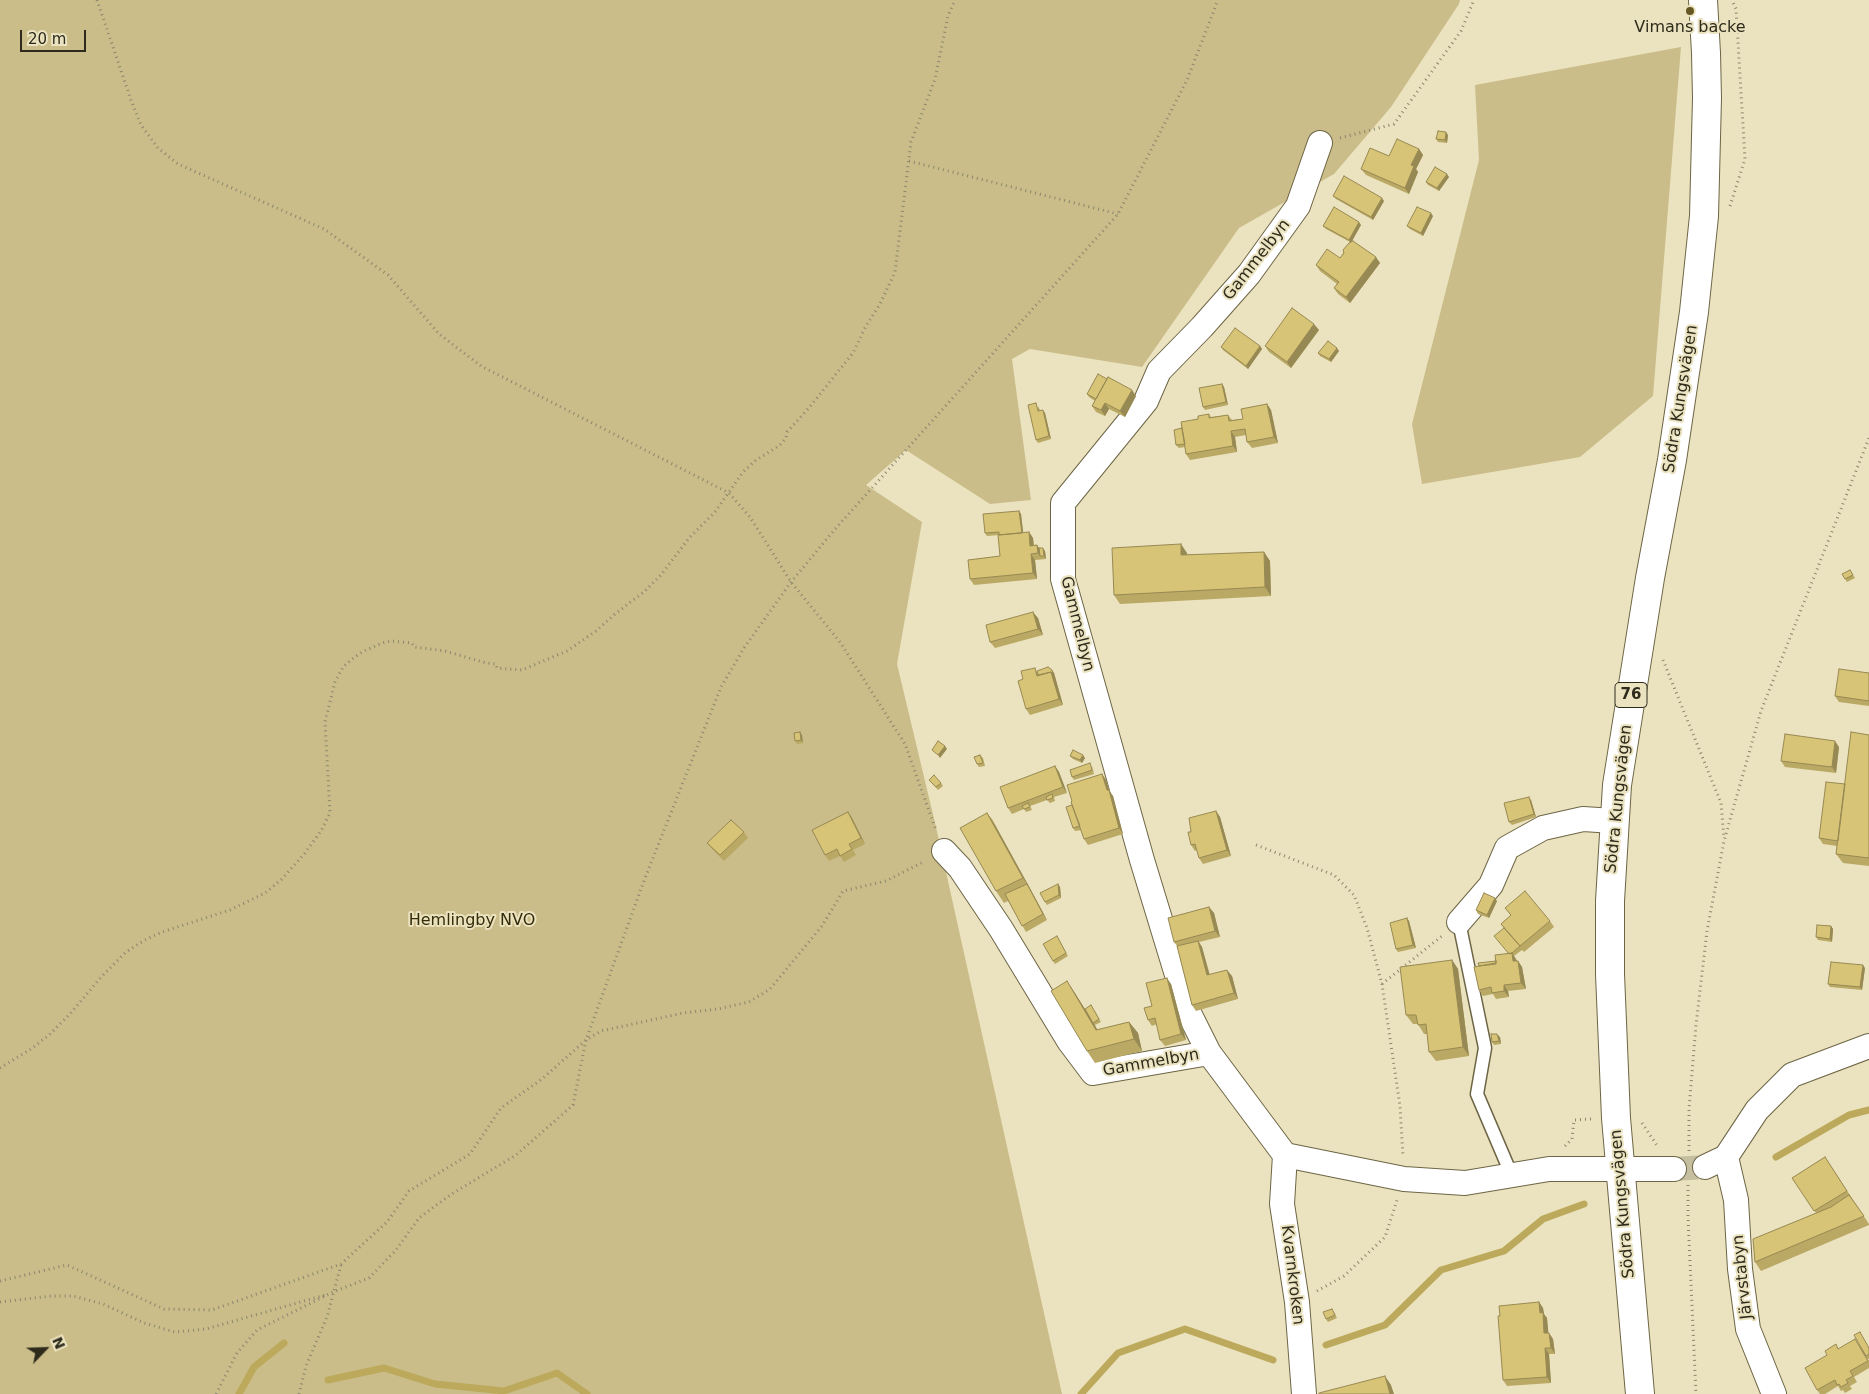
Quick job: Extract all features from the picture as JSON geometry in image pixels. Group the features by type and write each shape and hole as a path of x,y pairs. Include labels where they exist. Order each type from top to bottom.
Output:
{"main road":[{"name":"Södra Kungsvägen","path":"1640,1394 1616,1118 1610,974 1610,901 1617,785 1630,696 1672,460 1695,303 1704,216 1707,98 1702,0"}],"street":[{"name":"Gammelbyn","path":"1285,1155 1208,1053 1188,1011 1142,860 1063,579 1063,503 1146,401 1159,371 1202,327 1249,274 1298,206 1320,143"},
{"path":"1459,922 1491,885 1507,848 1543,828 1583,819 1614,821"},
{"name":"Gammelbyn","path":"944,851 960,868 991,914 1069,1041 1092,1073 1208,1053"},
{"path":"1285,1155 1404,1179 1465,1183 1549,1170 1697,1166 1792,1075 1869,1046"},
{"name":"Kvarnkroken","path":"1285,1155 1282,1204 1297,1302 1304,1394"},
{"name":"Järvstabyn","path":"1697,1166 1736,1200 1740,1269 1748,1328 1774,1394"}],"lane":[{"path":"1459,922 1485,1048 1477,1094 1512,1176"}],"path":[{"path":"0,1281 67,1265 164,1309 212,1310 341,1264 388,1222 409,1191 470,1154 500,1108 542,1079 586,1040 602,1031 683,1013 718,1009 749,1002 770,988 822,926 844,892 886,881 944,851 905,744 840,642 791,582 750,516 729,493 480,366 439,334 388,275 324,229 178,164 158,148 141,125 97,0"},
{"path":"0,1068 31,1049 49,1035 126,952 162,932 230,910 265,893 282,879 305,853 321,831 330,813 325,722 334,682 343,667 352,659 362,652 391,641 412,643 414,647 445,651 486,663 496,664 497,668 522,670 567,651 588,638 645,591 661,575 689,538 715,512 743,472 755,461 780,445 786,438 787,432 808,410 853,354 895,272 911,142 935,79 948,16 955,0"},
{"path":"216,1394 237,1353 257,1330 333,1292 368,1278 396,1250 419,1218 450,1195 516,1155 573,1105 586,1040 645,878 721,687 744,648 791,582 843,521 1118,214 1187,80 1218,0"},
{"path":"1320,143 1394,124 1461,31 1474,0"},
{"path":"1728,212 1744,159 1736,9 1732,0"},
{"path":"909,161 1118,214"},
{"path":"1696,1394 1688,1218 1697,1166 1690,1109 1696,1025 1707,931 1724,841 1761,711 1869,438"},
{"path":"1658,662 1660,654 1721,803 1724,841"},
{"path":"1256,845 1334,875 1354,895 1367,928 1382,984 1400,1106 1404,1179 1385,1237 1344,1276 1297,1302"},
{"path":"1382,984 1459,922"},
{"path":"1539,1171 1572,1139 1574,1120 1640,1118 1648,1134 1659,1149"},
{"path":"299,1394 306,1366 327,1317 341,1264"},
{"path":"0,1302 51,1296 73,1296 103,1304 144,1323 174,1332 206,1330 333,1292"}],"green space":[{"name":"Hemlingby NVO","path":"0,0 1460,0 1391,107 1334,174 1239,228 1142,367 1030,349 1012,359 1031,500 990,504 906,450 866,485 922,522 897,664 936,827 1062,1394 0,1394"},
{"path":"1681,47 1653,396 1580,457 1422,484 1412,424 1479,160 1475,85"}],"building":[{"path":"1438,131 1446,132 1445,140 1436,139"},
{"path":"1397,139 1419,149 1411,165 1414,166 1405,188 1361,169 1370,148 1389,156"},
{"path":"1435,167 1447,174 1437,188 1426,182"},
{"path":"1344,176 1382,198 1371,217 1333,196"},
{"path":"1334,207 1359,222 1349,240 1323,226"},
{"path":"1417,207 1431,213 1421,233 1407,226"},
{"path":"1353,241 1376,257 1346,297 1334,288 1339,282 1316,265 1327,249 1340,258 1344,253 1343,250"},
{"path":"1292,308 1314,324 1287,362 1265,346"},
{"path":"1235,328 1260,346 1246,366 1221,347"},
{"path":"1328,341 1337,348 1329,359 1318,353"},
{"path":"1098,374 1107,379 1096,399 1087,394"},
{"path":"1108,377 1132,390 1120,411 1105,403 1101,410 1092,406"},
{"path":"1222,384 1226,402 1203,407 1199,388"},
{"path":"1036,403 1038,411 1043,410 1049,436 1036,440 1028,405"},
{"path":"1267,404 1274,437 1247,442 1245,429 1231,431 1233,446 1186,454 1181,422 1198,419 1198,416 1209,414 1209,418 1228,415 1229,421 1243,419 1241,409"},
{"path":"1182,428 1185,444 1176,445 1174,430"},
{"path":"1019,511 1022,533 999,535 999,532 985,533 983,514"},
{"path":"1029,532 1030,546 1037,545 1038,553 1031,554 1033,573 970,579 968,560 1000,556 998,535"},
{"path":"1181,544 1181,555 1264,552 1265,587 1114,595 1112,548"},
{"path":"1039,548 1043,548 1044,556 1040,556"},
{"path":"1850,570 1853,575 1845,579 1842,574"},
{"path":"1033,612 1038,629 990,642 986,625"},
{"path":"1048,667 1052,670 1053,675 1051,672 1038,675 1037,671"},
{"path":"1035,668 1037,676 1051,672 1059,699 1026,709 1018,681 1023,679 1021,671"},
{"path":"1839,669 1869,673 1869,701 1835,696"},
{"path":"800,732 801,740 795,741 794,733"},
{"path":"1851,732 1869,735 1869,858 1836,854"},
{"path":"1785,734 1835,741 1832,767 1781,761"},
{"path":"938,741 945,746 938,755 932,750"},
{"path":"1073,750 1083,755 1080,760 1070,756"},
{"path":"980,755 983,763 977,764 974,757"},
{"path":"1090,763 1092,770 1072,777 1070,770"},
{"path":"1055,766 1063,787 1008,808 1000,787"},
{"path":"1102,774 1107,790 1109,790 1119,828 1084,839 1067,785"},
{"path":"934,775 941,783 936,787 929,780"},
{"path":"1826,782 1845,784 1838,841 1819,838"},
{"path":"1052,794 1053,798 1047,800 1046,797"},
{"path":"1529,797 1534,814 1509,822 1504,803"},
{"path":"1028,803 1030,807 1024,809 1022,806"},
{"path":"1072,805 1080,826 1073,828 1066,807"},
{"path":"1216,811 1227,850 1199,858 1195,844 1191,845 1188,832 1191,832 1189,818"},
{"path":"848,812 861,838 849,844 852,849 840,856 837,849 825,855 812,830"},
{"path":"987,813 1023,878 996,891 960,828"},
{"path":"731,820 744,832 720,855 707,843"},
{"path":"1027,884 1043,914 1022,926 1005,894"},
{"path":"1058,884 1059,895 1045,902 1040,893"},
{"path":"1525,891 1550,921 1520,946 1501,924 1511,915 1505,908"},
{"path":"1484,893 1495,898 1487,915 1476,910"},
{"path":"1209,907 1215,931 1174,942 1168,918"},
{"path":"1407,918 1413,945 1396,949 1390,923"},
{"path":"1817,925 1831,926 1830,939 1816,937"},
{"path":"1504,928 1520,946 1509,954 1494,936"},
{"path":"1057,936 1066,953 1053,961 1043,944"},
{"path":"1198,941 1207,975 1227,970 1234,993 1192,1005 1177,946"},
{"path":"1512,953 1513,961 1518,961 1521,983 1504,985 1504,991 1492,993 1491,987 1479,990 1474,967 1496,963 1495,955"},
{"path":"1452,960 1463,1047 1429,1052 1426,1024 1418,1025 1416,1015 1406,1015 1400,967"},
{"path":"1496,961 1496,964 1479,966 1478,963"},
{"path":"1831,962 1863,965 1860,987 1828,984"},
{"path":"1167,978 1181,1034 1160,1040 1155,1018 1148,1020 1144,1008 1152,1006 1146,983"},
{"path":"1067,981 1096,1030 1129,1022 1134,1039 1087,1051 1051,991"},
{"path":"1091,1005 1099,1019 1093,1023 1085,1009"},
{"path":"1491,1034 1497,1034 1499,1041 1492,1042"},
{"path":"1825,1157 1847,1191 1814,1211 1792,1178"},
{"path":"1849,1195 1864,1216 1755,1262 1753,1239 1831,1207"},
{"path":"1539,1302 1540,1313 1543,1312 1544,1333 1549,1333 1551,1348 1545,1348 1547,1377 1503,1380 1498,1316 1500,1316 1499,1306"},
{"path":"1332,1309 1335,1315 1326,1319 1323,1312"},
{"path":"1860,1332 1869,1348 1869,1354 1866,1356 1854,1335"},
{"path":"1855,1339 1868,1361 1850,1371 1853,1376 1846,1380 1848,1383 1841,1387 1839,1384 1837,1385 1835,1380 1817,1390 1805,1368 1827,1355 1825,1351 1836,1344 1838,1349"},
{"path":"1385,1376 1390,1394 1319,1394 1319,1393"}],"waterway":[{"path":"1776,1157 1849,1115 1869,1110"},
{"path":"1326,1345 1385,1325 1441,1270 1504,1251 1543,1219 1584,1204"},
{"path":"1081,1394 1118,1353 1185,1329 1273,1360"},
{"path":"239,1394 254,1367 284,1343"},
{"path":"328,1380 384,1368 435,1384 504,1391 557,1373 587,1394"}],"tunnel":[{"path":"1674,1169 1705,1167"}],"place":[{"name":"Vimans backe","path":"1690,11"}]}
